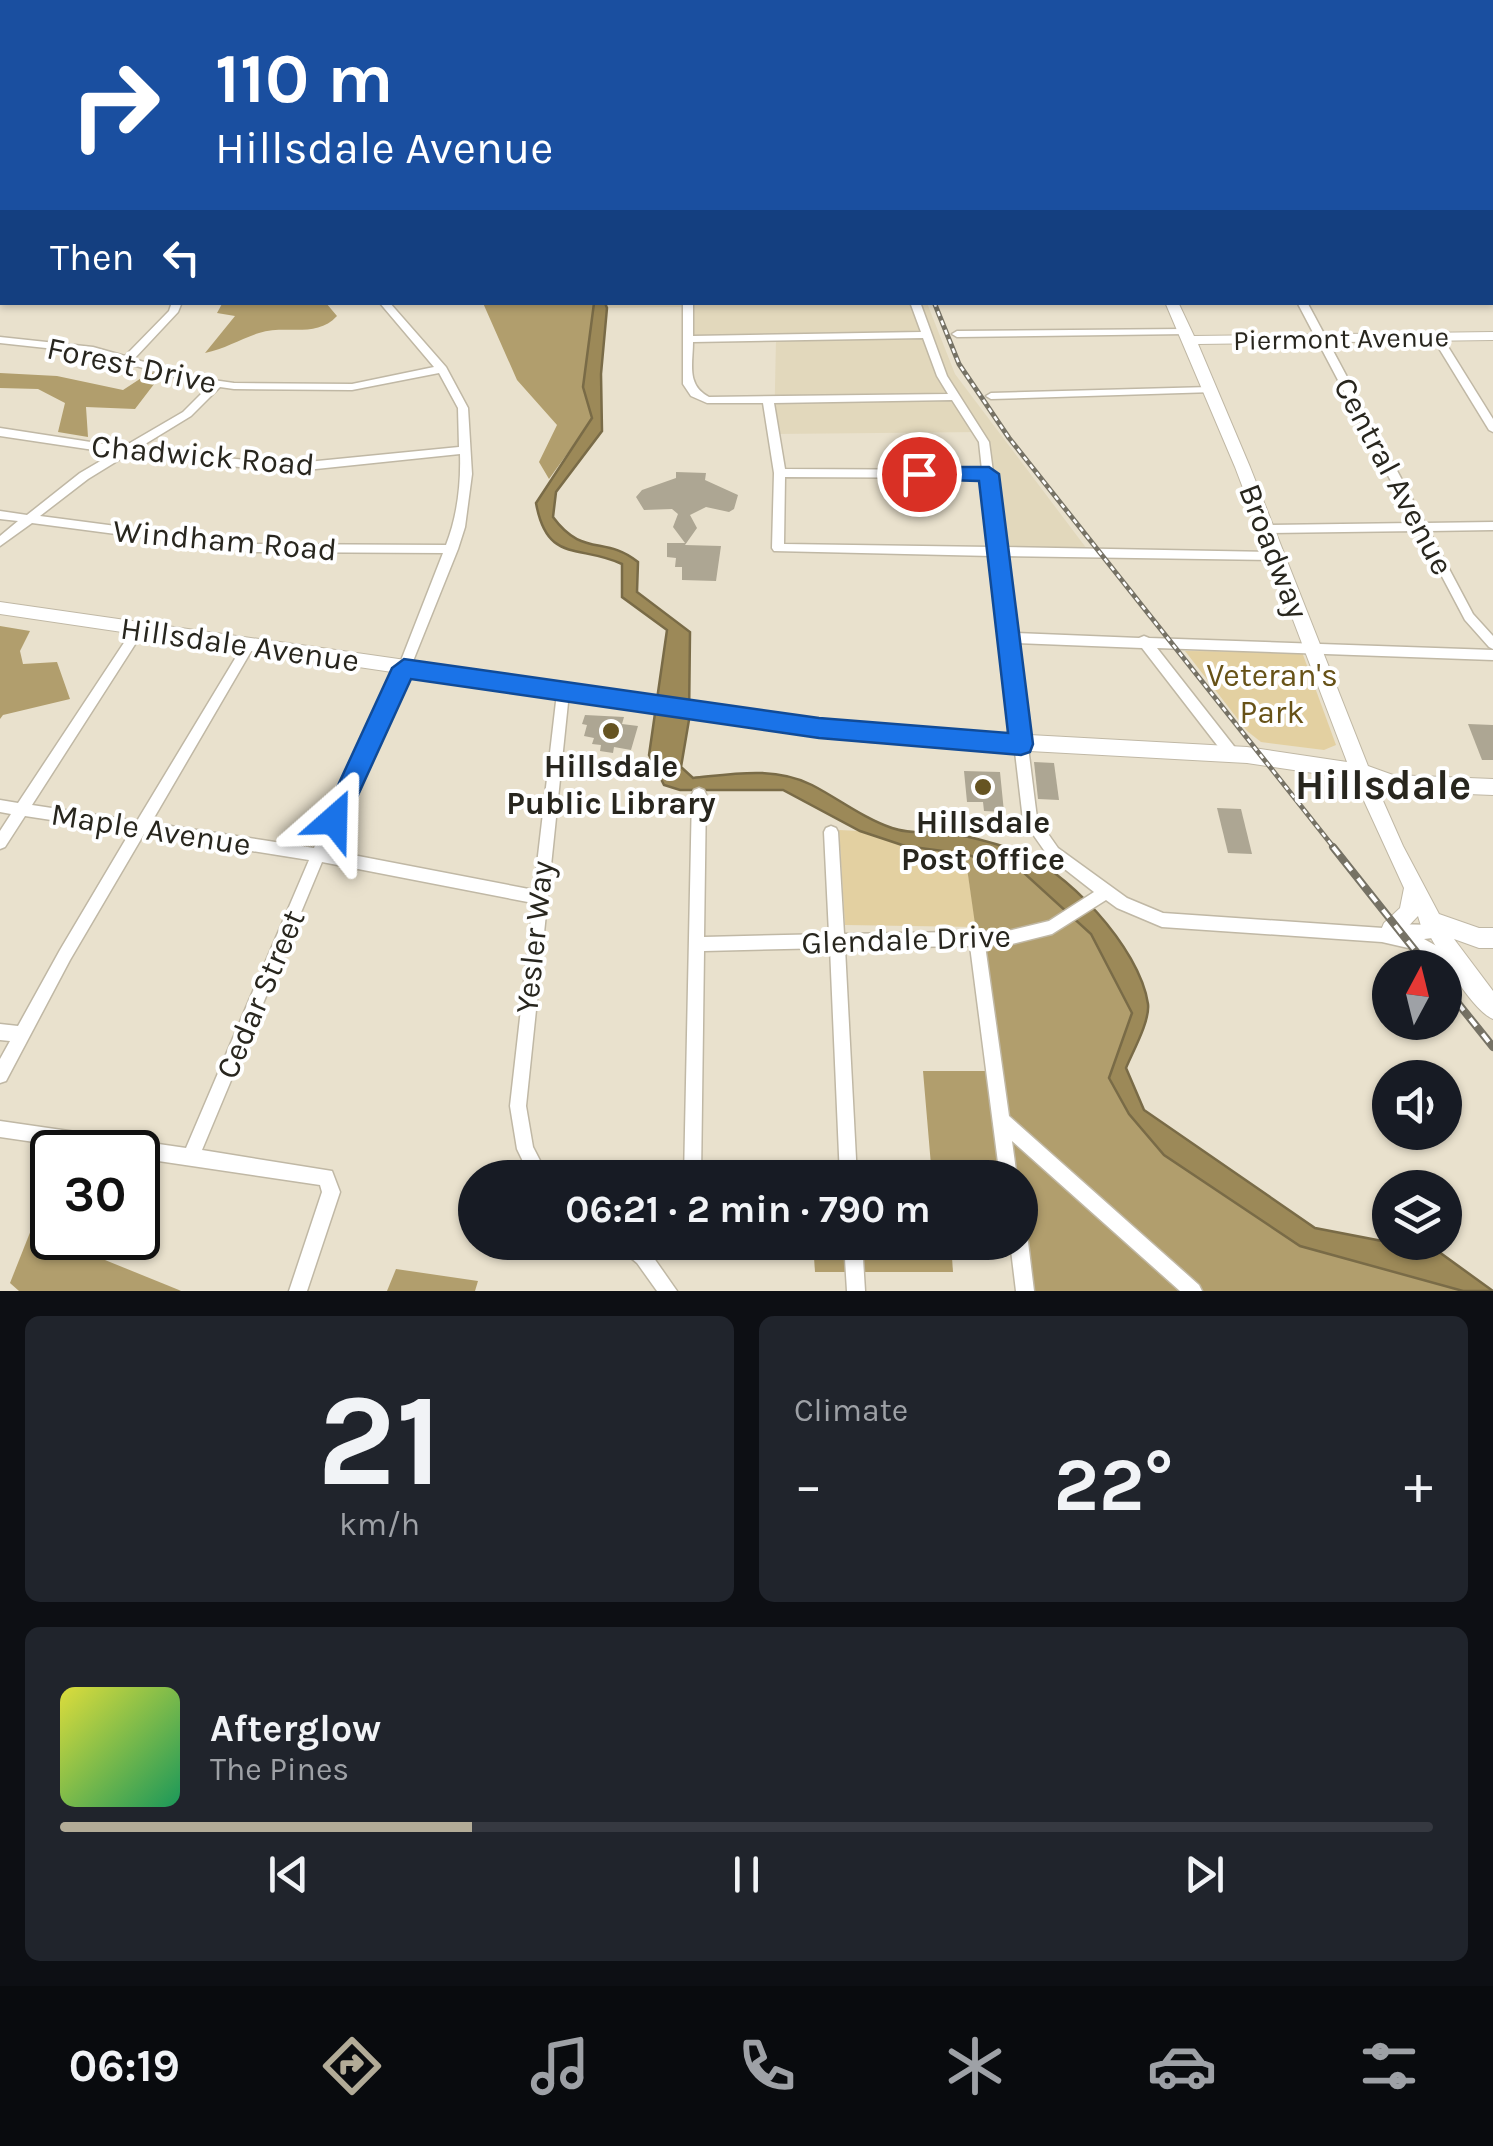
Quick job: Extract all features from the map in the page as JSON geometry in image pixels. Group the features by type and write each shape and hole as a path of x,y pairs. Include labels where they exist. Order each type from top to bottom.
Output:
{"street":[{"path":"128,359 176,305"},
{"name":"Cedar Street","path":"191,1156 452,549 465,491 463,408 442,369 386,305"},
{"path":"688,305 688,384 695,394 714,401 955,396"},
{"path":"916,305 924,335 955,396 980,430 989,474 1030,820 1038,836 1099,897 1174,922 1387,933 1432,926 1486,938"},
{"name":"Broadway","path":"1172,305 1267,529 1362,772 1432,926 1449,950"},
{"name":"Central Avenue","path":"1304,305 1469,617 1493,644"},
{"name":"Piermont Avenue","path":"956,334 1321,339 1493,336"},
{"path":"688,339 924,335"},
{"path":"1436,337 1493,428"},
{"name":"Forest Drive","path":"0,340 93,350 217,384 352,387 442,369"},
{"path":"0,542 25,519 123,451 186,414 217,384"},
{"path":"990,396 1210,390"},
{"path":"768,400 780,473 778,548 1278,556"},
{"name":"Chadwick Road","path":"0,432 123,451 287,468 466,450"},
{"path":"780,473 989,474"},
{"name":"Windham Road","path":"0,515 253,548 452,549"},
{"path":"1267,529 1493,526"},
{"name":"Hillsdale Avenue","path":"0,608 563,693 866,734 1232,754 1362,772 1393,782 1493,787"},
{"path":"0,843 139,629"},
{"path":"1007,638 1493,655"},
{"path":"1144,641 1232,754"},
{"path":"0,1075 20,1034 249,645"},
{"name":"Yesler Way","path":"532,1160 518,1106 563,693"},
{"path":"692,1160 699,794"},
{"name":"Maple Avenue","path":"0,806 318,855 538,897"},
{"path":"831,832 848,1160"},
{"path":"1387,933 1408,914 1414,887"},
{"name":"Glendale Drive","path":"695,944 976,941 1034,934 1067,919 1099,897"},
{"path":"1387,933 1430,950"},
{"path":"1462,964 1466,946 1486,938"},
{"path":"976,941 1007,1160"},
{"name":"Broadway","path":"1462,969 1493,1008"},
{"path":"0,1032 20,1034"},
{"path":"1001,1120 1193,1291"},
{"path":"0,1128 326,1177 331,1192 298,1291"},
{"path":"644,1260 668,1291"},
{"path":"854,1260 856,1291"},
{"path":"1021,1260 1026,1291"}],"shaded area":[{"path":"221,305 328,305 337,316 320,327 269,331 205,353 235,316 217,313"},
{"path":"484,305 594,305 583,386 593,418 549,479 539,462 557,425 517,380"},
{"path":"594,305 606,305 602,431 556,492 553,517 574,538 615,549 638,562 637,592 690,632 689,720 681,767 693,778 783,775 812,785 892,828 968,837 1033,859 1097,912 1131,959 1142,982 1148,1011 1126,1068 1144,1110 1315,1228 1372,1239 1372,1260 1450,1260 1493,1291 1463,1291 1300,1246 1164,1155 1129,1114 1109,1078 1132,1013 1091,934 1023,872 965,854 905,846 860,831 783,790 680,790 664,785 649,755 667,630 622,597 622,564 557,544 541,522 536,503 592,418 583,387"},
{"path":"606,305 928,305 955,374 1087,549 1000,546 981,432 774,434 776,339 687,339 685,307"},
{"path":"152,371 161,375 135,409 86,407 88,437 58,432 65,403 38,389 0,388 0,373 57,376 123,390"},
{"path":"0,626 30,631 20,651 23,664 57,662 70,699 3,715 0,719"},
{"path":"965,854 1023,872 1091,934 1132,1014 1109,1078 1129,1114 1300,1246 1463,1291 1027,1291 1023,1260 1038,1260 1038,1160 931,1160 923,1071 996,1071"},
{"path":"30,1233 30,1260 105,1260 181,1291 19,1291 10,1283"},
{"path":"814,1260 952,1260 953,1272 815,1272"},
{"path":"396,1269 478,1281 475,1291 387,1291"}],"green space":[{"name":"Veteran's Park","path":"1185,651 1302,652 1336,745 1324,750 1261,742 1247,731"},
{"path":"839,830 860,831 905,846 965,854 976,927 845,925"}],"building":[{"path":"676,472 706,473 705,480 738,495 734,509 729,512 706,507 690,515 697,528 685,545 721,546 716,581 682,580 682,567 675,567 676,558 667,557 667,543 685,543 673,527 678,514 672,509 644,510 636,497 642,490 676,478"},
{"name":"Hillsdale Public Library","path":"585,715 624,717 622,724 638,726 631,750 614,747 613,753 600,751 601,745 592,744 594,738 584,736"},
{"path":"1468,724 1493,725 1493,760 1482,760"},
{"path":"1034,762 1054,763 1059,800 1038,799"},
{"name":"Hillsdale Post Office","path":"964,771 1000,772 1004,812 984,811 983,802 967,802"},
{"path":"1217,808 1241,809 1252,854 1228,853"}],"railway":[{"path":"935,305 959,364 1009,438 1335,849"},
{"path":"1333,847 1415,950"},
{"path":"1462,1008 1493,1047"}],"place":[{"name":"Hillsdale Public Library","path":"611,731"},
{"name":"Hillsdale Post Office","path":"983,787"}],"district":[{"name":"Hillsdale","path":"1383,784"}],"route":[{"path":"334,820 404,668 819,728 906,738 1021,744 989,474 919,474"}]}
